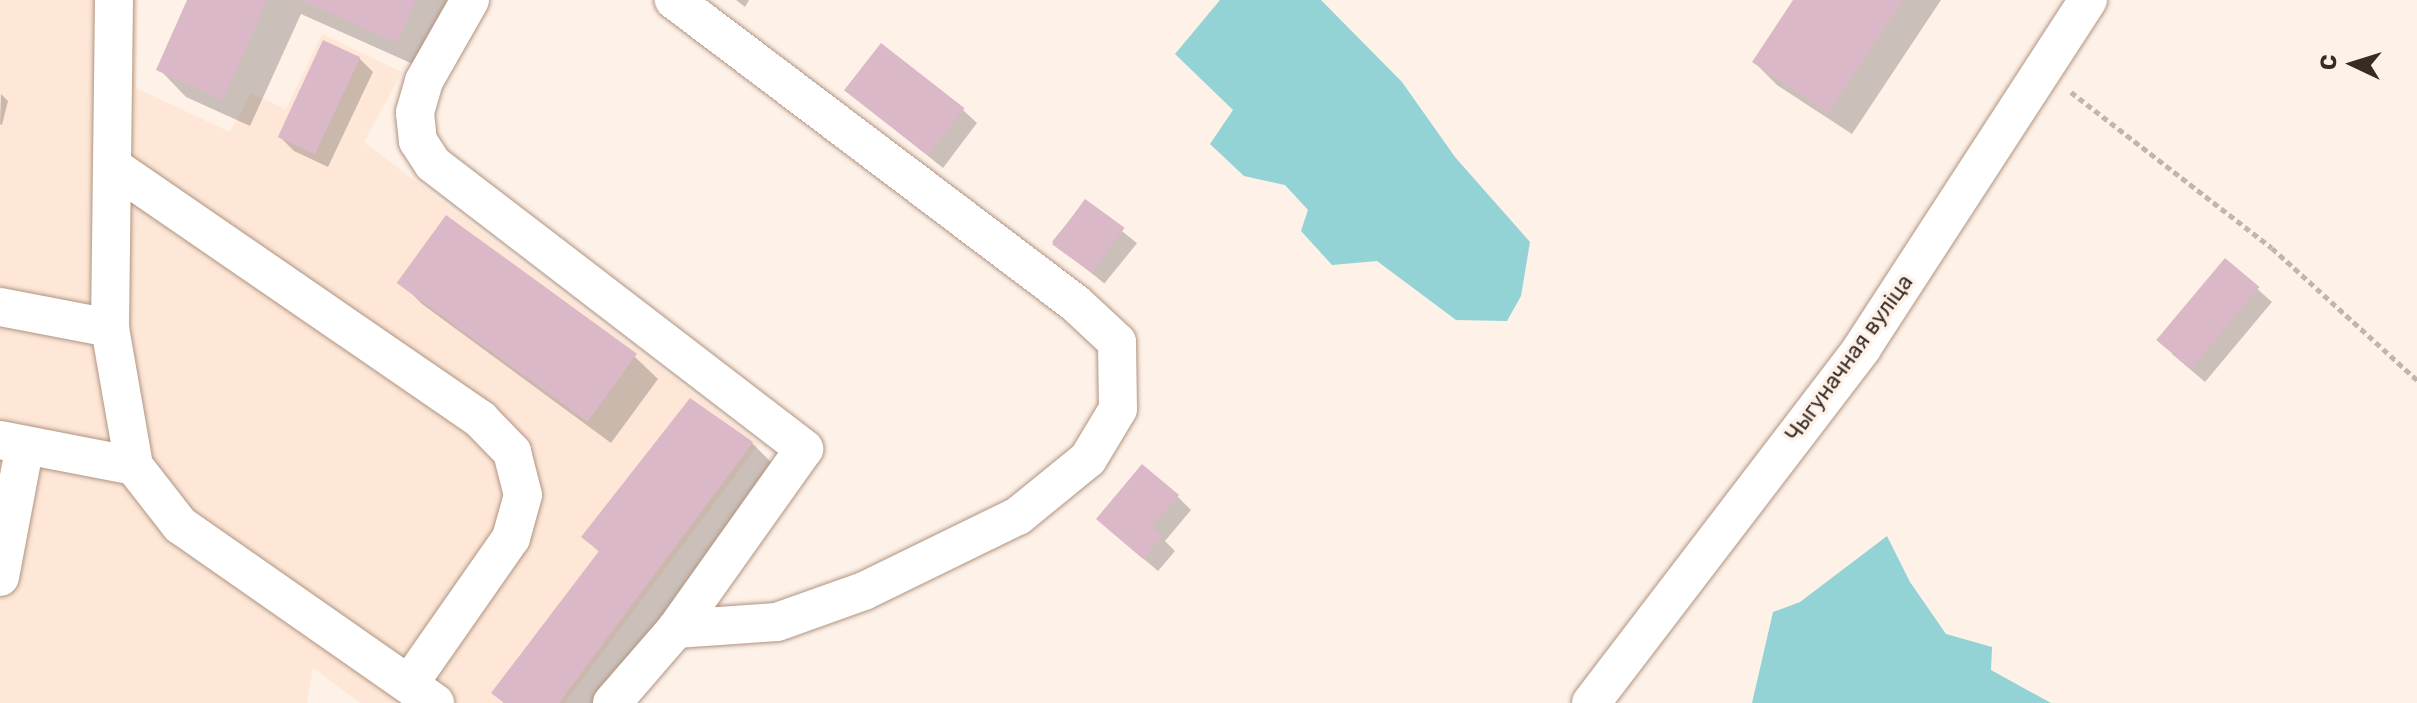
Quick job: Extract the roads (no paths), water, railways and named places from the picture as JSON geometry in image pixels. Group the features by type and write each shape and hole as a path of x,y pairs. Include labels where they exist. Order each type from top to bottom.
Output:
{"street":[{"path":"112,166 481,420 512,452 523,495 511,538 422,693 180,525 134,466 110,328 114,0"},
{"path":"470,0 424,81 415,113 418,141 433,164 804,449 676,629 612,703"},
{"path":"674,0 1075,303 1117,342 1118,409 1088,459 1018,516 940,556 864,591 777,622 676,629"},
{"name":"Чыгуначная вуліца","path":"1591,703 1862,348 2088,0"},
{"path":"0,307 110,328"},
{"path":"0,577 13,442 134,466"}],"water":[{"path":"1220,0 1321,0 1402,82 1455,157 1530,242 1521,296 1507,321 1456,320 1377,261 1332,265 1301,231 1308,210 1285,185 1244,176 1210,144 1233,110 1175,54"},
{"path":"1887,536 1910,582 1946,634 1992,647 1991,670 2051,703 1752,703 1773,612 1800,602"}]}
